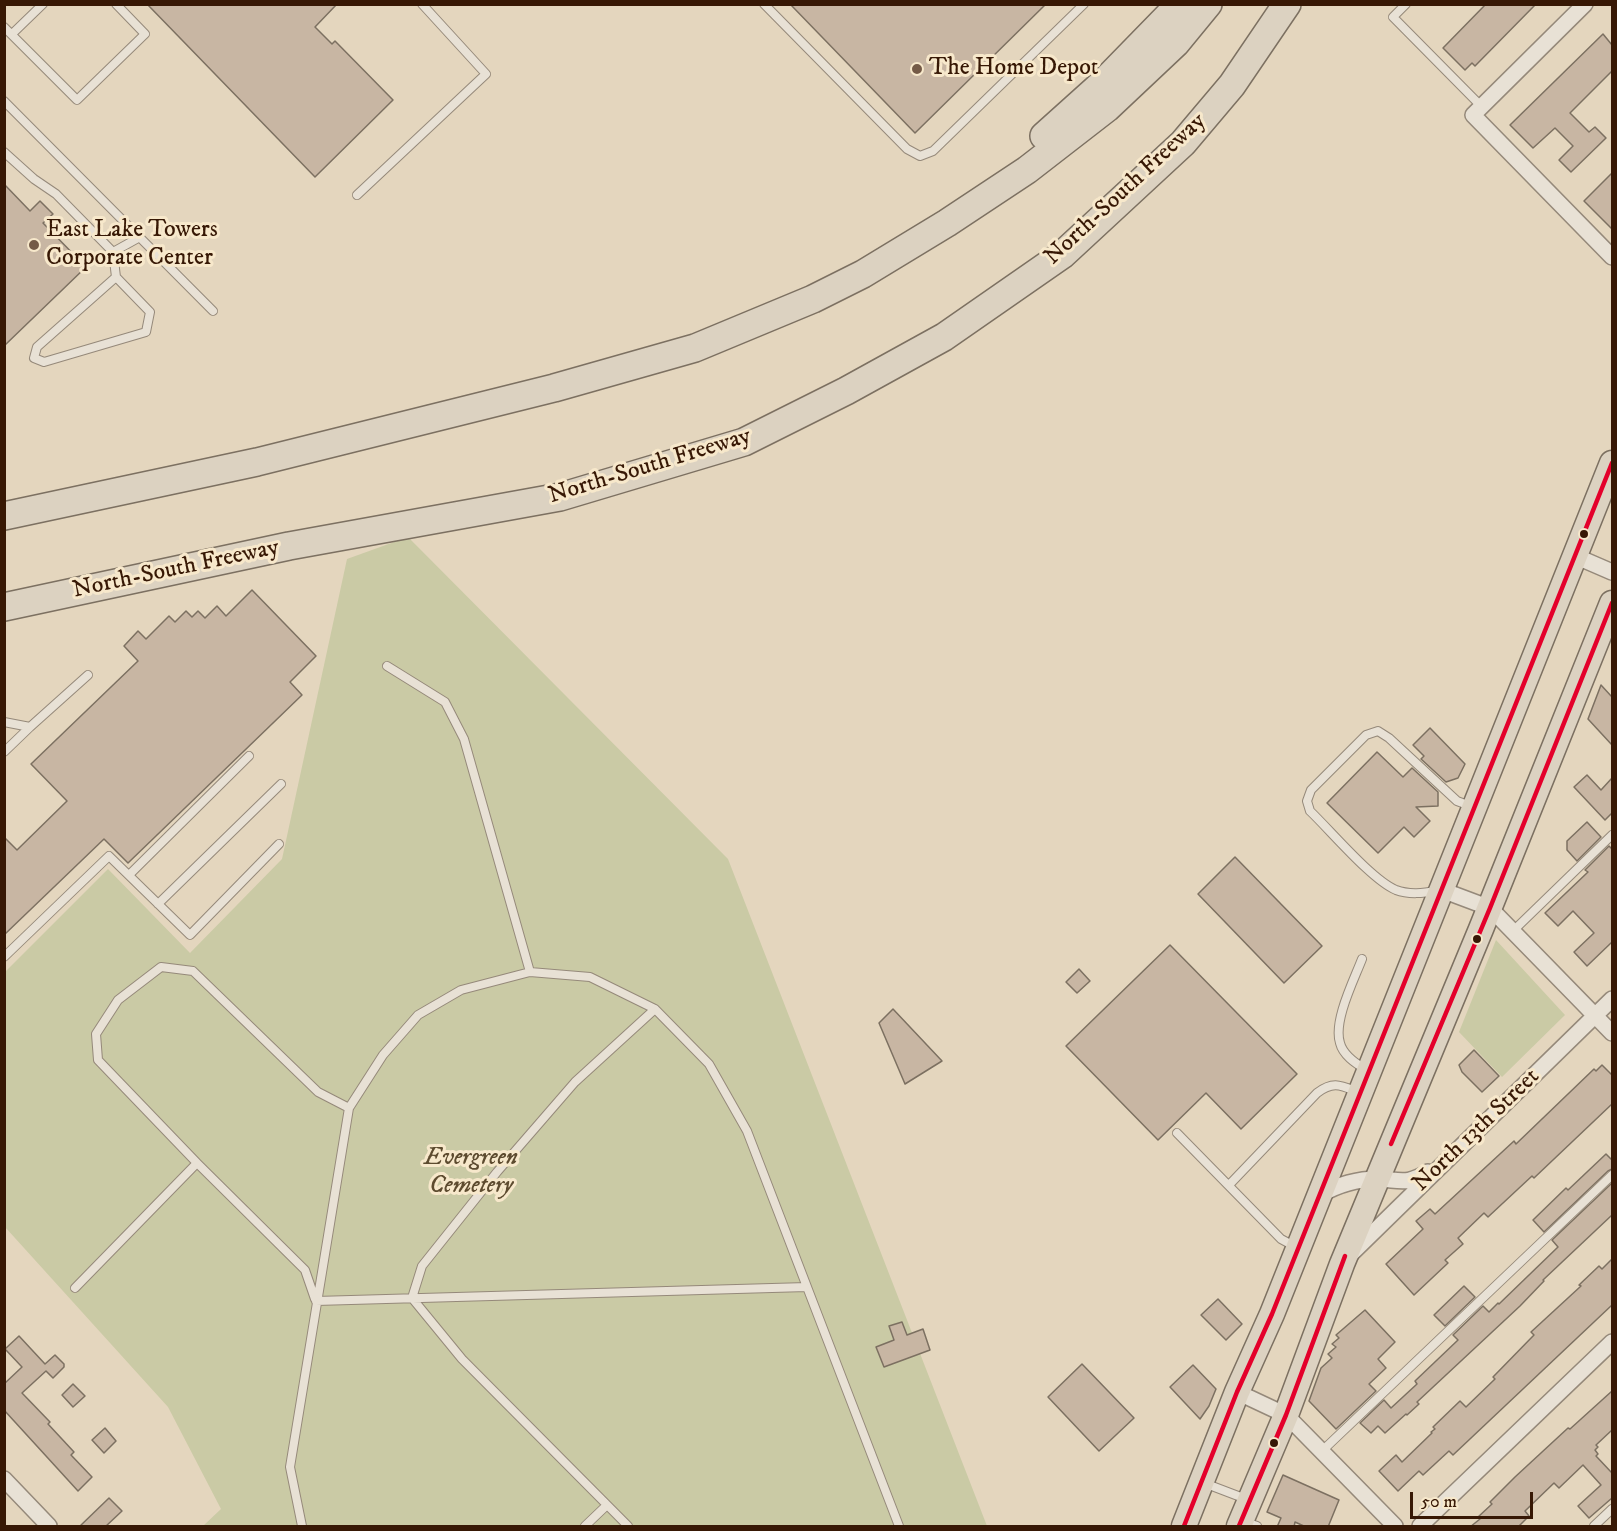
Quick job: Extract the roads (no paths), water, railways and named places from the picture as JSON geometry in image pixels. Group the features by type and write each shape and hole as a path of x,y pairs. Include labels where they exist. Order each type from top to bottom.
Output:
{"highway":[{"path":"947,223 1103,83 1180,4"},
{"path":"4,516 257,462 554,388 695,348 813,299 863,274 947,223 1027,170 1107,108 1176,43 1208,4"},
{"name":"North-South Freeway","path":"4,607 290,546 560,497 744,442 846,391 944,337 1062,255 1183,143 1232,85 1287,4"},
{"path":"1232,85 1307,4"}],"main road":[{"path":"1184,1527 1237,1392 1272,1314 1320,1195 1612,463"},
{"path":"1247,1519 1342,1264 1490,908 1612,603"}],"street":[{"path":"1586,4 1477,111 1612,257"},
{"path":"1575,556 1612,572"},
{"path":"1442,890 1490,908 1612,1034"},
{"name":"North 13th Street","path":"1342,1264 1612,999"},
{"path":"1320,1195 1343,1182 1377,1179 1407,1182 1415,1180 1443,1163"},
{"path":"1420,1527 1612,1342"},
{"path":"1237,1392 1286,1414 1395,1527"},
{"path":"4,1479 49,1527"}],"lane":[{"path":"12,34 43,4"},
{"path":"4,27 77,100 145,34 116,4"},
{"path":"357,195 486,74 422,4"},
{"path":"764,4 907,149 920,156 933,151 1084,4"},
{"path":"1406,4 1393,17 1477,111"},
{"path":"4,101 213,311"},
{"path":"4,152 34,179 56,194 114,252 116,277 150,312 146,332 44,362 34,358 37,347 116,277"},
{"path":"114,252 140,237"},
{"path":"387,666 445,702 464,739 530,972"},
{"path":"4,752 88,675"},
{"path":"4,722 30,727"},
{"path":"1442,890 1420,894 1396,890 1377,878 1310,811 1306,801 1311,790 1366,735 1378,731 1389,738 1457,801 1475,808"},
{"path":"129,875 249,756"},
{"path":"158,904 281,784"},
{"path":"1513,931 1612,835"},
{"path":"4,957 109,856 190,935 279,844"},
{"path":"1228,1185 1317,1093 1328,1085 1365,1083 1340,1044 1338,1025 1362,959"},
{"path":"316,1301 305,1270 197,1163 98,1060 96,1034 118,1000 160,967 193,971 318,1092 349,1108"},
{"path":"302,1527 290,1467 349,1108 383,1055 418,1015 461,990 530,972 590,977 655,1009 709,1064 747,1131 899,1527"},
{"path":"412,1298 422,1266 497,1172 575,1082 655,1009"},
{"path":"1178,1133 1281,1239 1298,1248"},
{"path":"75,1288 197,1163"},
{"path":"1322,1451 1612,1175"},
{"path":"316,1301 807,1287"},
{"path":"412,1298 462,1359 628,1527"},
{"path":"1202,1482 1247,1519"},
{"path":"585,1527 607,1505"},
{"path":"1594,1527 1612,1509"}],"place":[{"name":"The Home Depot","path":"917,69"},
{"name":"East Lake Towers Corporate Center","path":"34,245"}],"park label":[{"name":"Evergreen Cemetery","path":"471,1173"}]}
